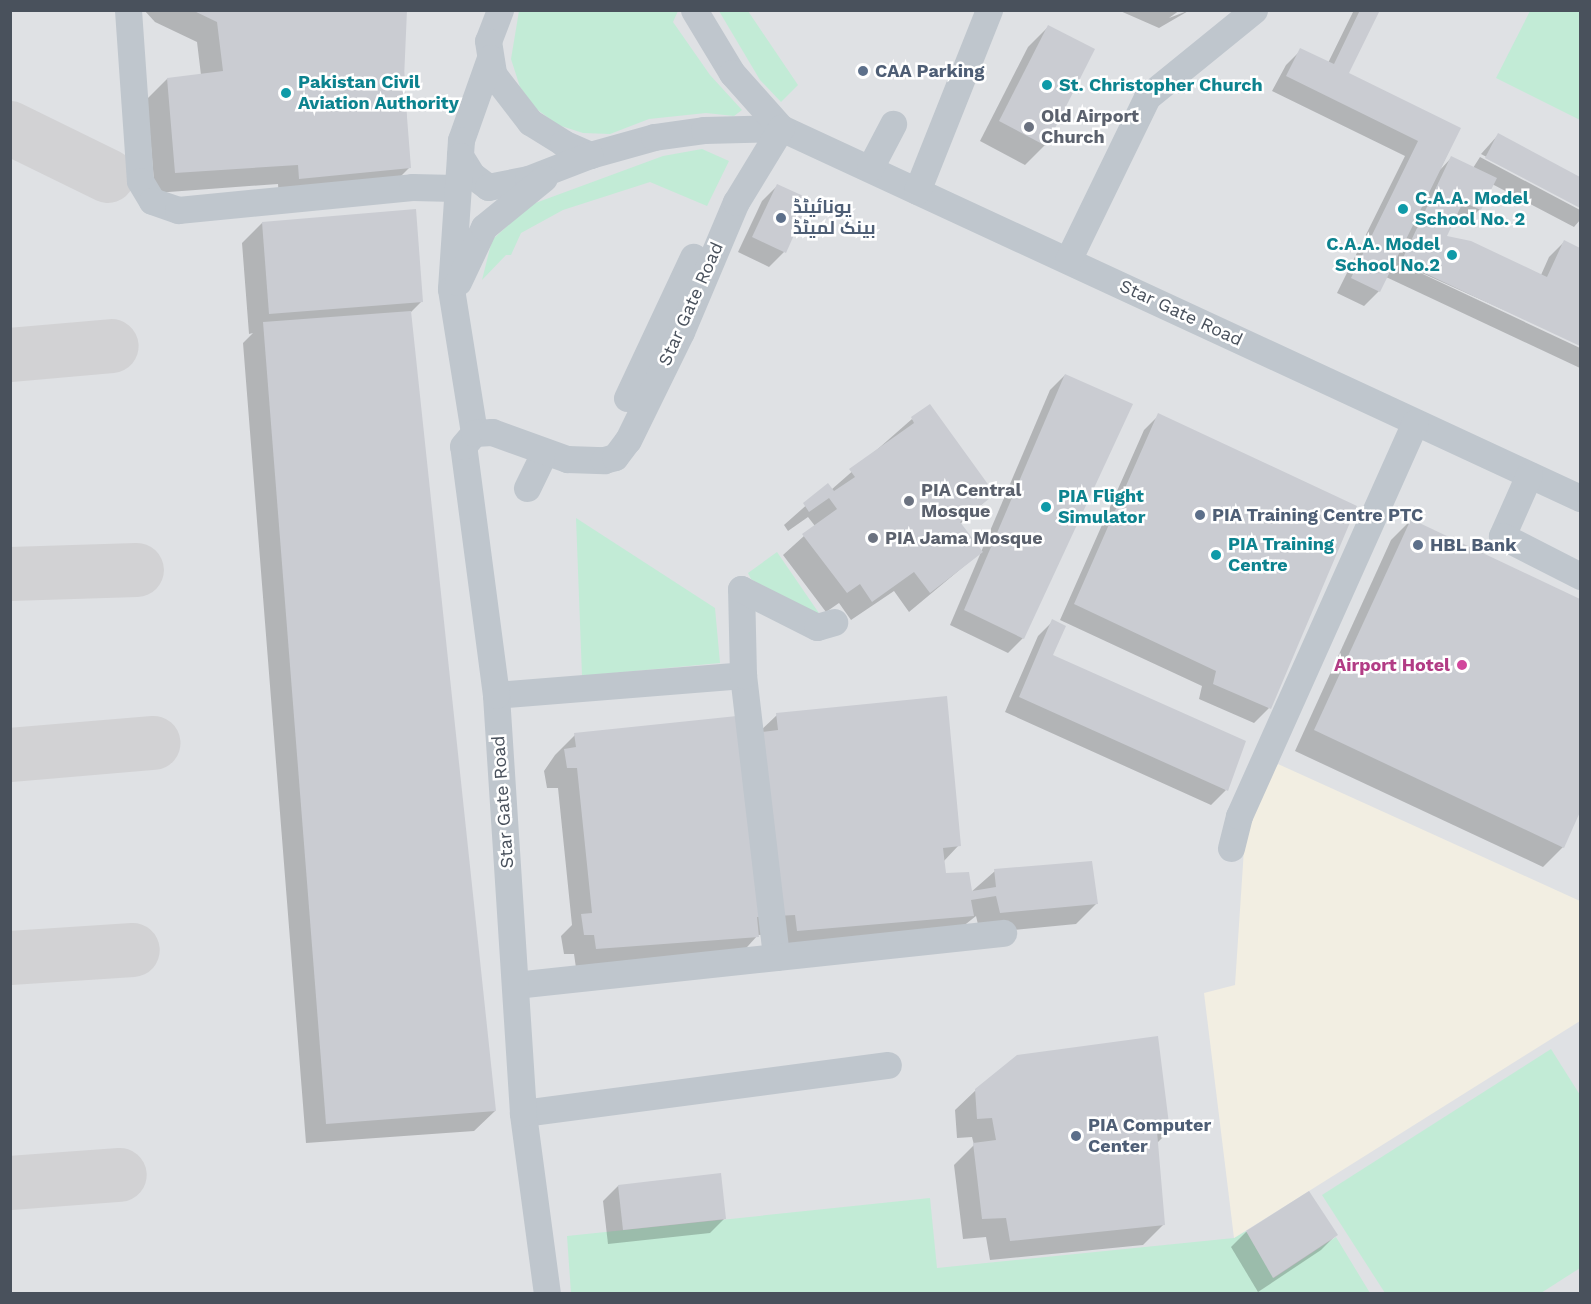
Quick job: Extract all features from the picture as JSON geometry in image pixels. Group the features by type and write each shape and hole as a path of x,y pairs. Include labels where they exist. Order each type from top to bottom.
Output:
{"street":[{"path":"128,10 140,182 152,201 178,210 412,187 455,188"},
{"path":"500,10 488,40 493,74 530,122 563,143 590,154"},
{"path":"694,10 732,73 781,128"},
{"path":"917,191 989,10"},
{"path":"1068,260 1147,97 1254,10"},
{"path":"474,433 453,295 455,188 461,140 490,58"},
{"path":"870,168 893,124"},
{"path":"460,156 472,175 488,187 528,179 590,154 654,137 704,130 781,128"},
{"name":"Star Gate Road","path":"547,1293 523,1113 496,695 463,447 474,433 492,432 544,453 589,460 615,427 738,165 781,128 1581,498"},
{"path":"453,295 484,227 556,168"},
{"path":"1232,848 1239,816 1415,423"},
{"path":"526,488 544,453"},
{"path":"1529,475 1503,536 1581,576"},
{"path":"776,957 743,675 741,589 817,627 834,622"},
{"path":"496,695 743,675"},
{"path":"515,985 1003,933"},
{"path":"523,1113 888,1065"}],"shaded area":[{"path":"10,11 1580,11 1580,1293 11,1293"}],"green space":[{"path":"519,11 678,11 673,22 710,75 742,110 734,116 706,113 649,119 610,134 583,133 558,125 535,108 520,87 511,59"},
{"path":"719,11 748,11 798,85 781,102 760,80"},
{"path":"1530,11 1580,11 1580,120 1496,78"},
{"path":"702,149 729,161 707,206 650,182 563,210 521,233 511,255 506,255 482,280 492,240 530,205 663,156"},
{"path":"576,518 715,608 720,663 582,676"},
{"path":"777,552 823,619 812,616 751,579 748,573"},
{"path":"1551,1049 1580,1095 1580,1268 1541,1293 1385,1293 1322,1195"},
{"path":"930,1198 937,1268 1234,1238 1246,1231 1274,1278 1336,1237 1370,1293 571,1293 567,1236"}],"sand":[{"path":"1278,764 1580,901 1580,1021 1234,1238 1204,993 1235,985 1245,834 1259,796"}],"building":[{"name":"Pakistan Civil Aviation Authority","path":"192,10 407,10 404,79 411,168 299,179 298,165 175,173 167,78 223,71 217,22"},
{"name":"C.A.A. Model School No. 2","path":"1360,10 1380,10 1349,73 1461,128 1380,292 1351,278 1418,141 1286,76 1300,48 1334,64"},
{"name":"St. Christopher Church","path":"1048,25 1095,49 1046,146 999,121"},
{"path":"1498,133 1580,177 1580,208 1485,158"},
{"name":"C.A.A. Model School No.2","path":"1451,156 1497,178 1481,210 1463,202 1447,236 1471,241 1547,277 1564,240 1580,248 1580,346 1401,262"},
{"name":"یونائیٹڈ بینک لمیٹڈ","path":"777,184 810,199 786,253 752,237"},
{"path":"416,209 423,302 269,314 262,222"},
{"path":"411,311 496,1111 326,1124 263,322"},
{"name":"PIA Flight Simulator","path":"1065,374 1133,404 1024,639 964,610"},
{"name":"PIA Central Mosque","path":"930,404 995,494 960,522 983,552 930,593 914,572 872,602 860,584 847,593 802,534 837,509 829,498 809,512 803,503 828,483 834,491 855,477 849,469 914,423 911,417"},
{"name":"PIA Training Centre","path":"1158,413 1357,506 1271,709 1213,684 1216,671 1074,604"},
{"name":"Airport Hotel","path":"1411,519 1580,599 1580,812 1564,848 1314,730"},
{"path":"1052,619 1066,626 1053,655 1246,741 1228,791 1019,697"},
{"path":"947,696 961,846 943,848 946,873 969,872 972,891 996,887 994,869 1092,861 1098,904 1000,913 996,896 971,900 974,916 797,931 795,915 757,917 759,937 596,949 594,935 584,935 581,914 592,913 577,768 567,768 564,749 576,747 574,733 737,716 739,735 778,730 776,713"},
{"name":"PIA Computer Center","path":"1158,1036 1170,1132 1157,1131 1165,1225 1010,1241 1006,1218 982,1219 973,1143 996,1140 992,1118 977,1119 975,1089 1017,1055"},
{"path":"721,1173 726,1219 623,1230 618,1185"},
{"path":"1309,1191 1338,1235 1273,1278 1246,1231"}],"taxiway":[{"path":"10,128 108,176"},
{"path":"10,355 112,346"},
{"path":"10,574 137,570"},
{"path":"10,755 154,743"},
{"path":"10,958 133,950"},
{"path":"10,1183 120,1175"}],"place":[{"name":"CAA Parking","path":"863,71"},
{"name":"St. Christopher Church","path":"1047,85"},
{"name":"Pakistan Civil Aviation Authority","path":"286,93"},
{"name":"Old Airport Church","path":"1029,127"},
{"name":"C.A.A. Model School No. 2","path":"1403,209"},
{"name":"یونائیٹڈ بینک لمیٹڈ","path":"781,218"},
{"name":"C.A.A. Model School No.2","path":"1452,255"},
{"name":"PIA Central Mosque","path":"909,501"},
{"name":"PIA Flight Simulator","path":"1046,507"},
{"name":"PIA Training Centre PTC","path":"1200,515"},
{"name":"PIA Jama Mosque","path":"873,538"},
{"name":"HBL Bank","path":"1418,545"},
{"name":"PIA Training Centre","path":"1216,555"},
{"name":"Airport Hotel","path":"1462,665"},
{"name":"PIA Computer Center","path":"1076,1136"}]}
